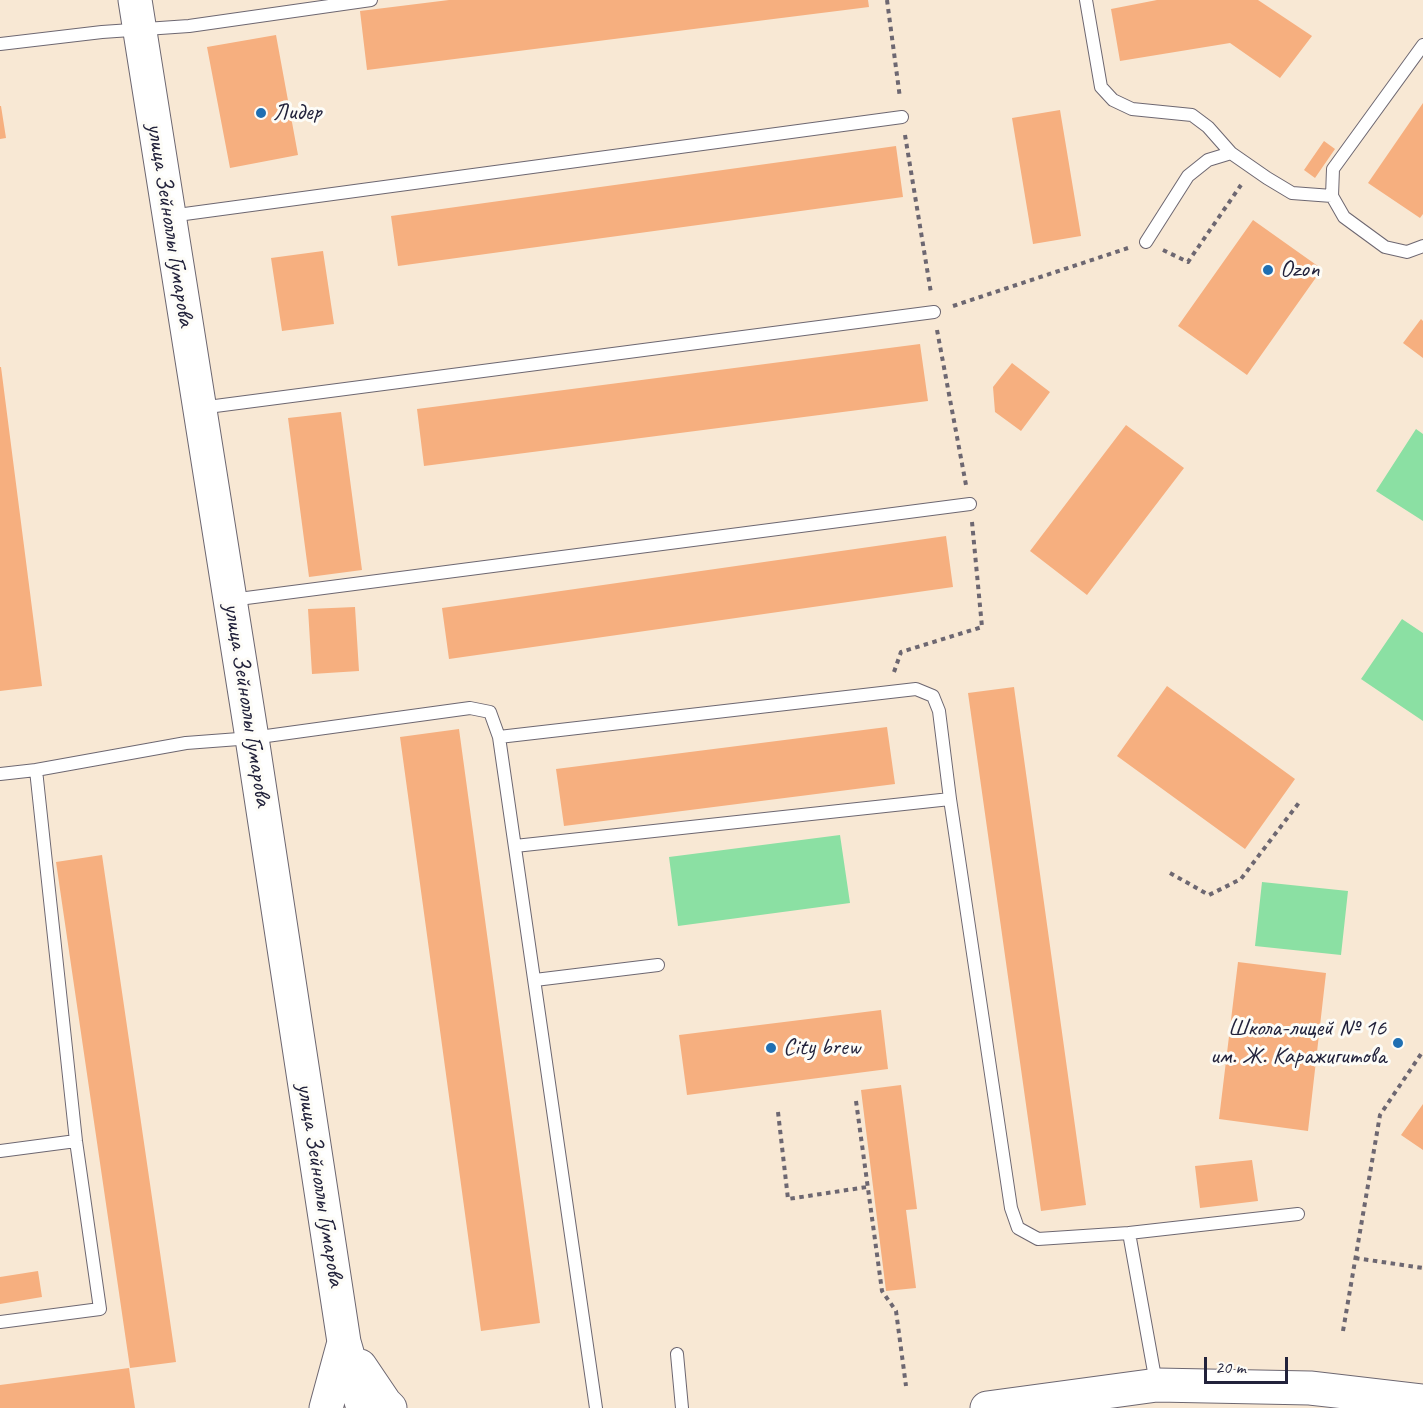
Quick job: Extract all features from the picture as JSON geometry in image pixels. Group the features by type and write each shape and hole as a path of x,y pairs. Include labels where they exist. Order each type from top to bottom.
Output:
{"main road":[{"name":"улица Зейноллы Гумарова","path":"138,15 344,1342 363,1408"},
{"path":"326,1408 344,1342"},
{"path":"344,1342 390,1408"},
{"path":"987,1408 1157,1385 1310,1388 1423,1401"}],"lane":[{"path":"0,44 102,32 138,15 189,26 371,0"},
{"path":"1086,0 1101,87 1113,100 1132,109 1192,115 1208,127 1231,153 1292,193 1332,196"},
{"path":"1423,45 1333,169 1332,196 1344,217 1385,247 1407,252 1423,246"},
{"path":"169,216 902,117"},
{"path":"1146,242 1188,176 1208,160 1231,153"},
{"path":"199,408 934,312"},
{"path":"230,600 970,504"},
{"path":"499,738 916,689 933,696 939,711 1011,1208 1018,1228 1038,1239 1129,1233 1298,1214"},
{"path":"0,774 36,770 186,743 252,738 470,708 490,712 499,738 596,1408"},
{"path":"0,1322 100,1309 76,1141 36,770"},
{"path":"515,846 950,799"},
{"path":"535,980 658,965"},
{"path":"0,1151 76,1141"},
{"path":"1129,1233 1157,1385"},
{"path":"677,1354 682,1408"}],"path":[{"path":"887,0 902,117 934,312 970,504 982,627 901,652 887,693"},
{"path":"934,312 1146,242 1188,262 1245,179 1257,186 1267,178"},
{"path":"1170,873 1209,895 1240,879 1301,800"},
{"path":"1343,1331 1380,1115 1423,1051"},
{"path":"856,1101 882,1291 896,1311 906,1386"},
{"path":"778,1112 788,1199 867,1187"},
{"path":"1355,1258 1423,1268"}],"green space":[{"path":"1416,429 1423,434 1423,521 1376,491"},
{"path":"1402,619 1423,633 1423,721 1361,679"},
{"path":"840,835 850,903 678,926 669,857"},
{"path":"1262,882 1348,891 1341,955 1255,946"}],"building":[{"path":"449,0 868,0 869,7 367,70 360,11"},
{"path":"1157,0 1258,0 1312,36 1280,78 1230,43 1120,61 1111,9"},
{"path":"276,35 298,155 230,168 207,47"},
{"path":"1423,103 1423,214 1420,218 1368,183"},
{"path":"0,106 6,138 0,139"},
{"path":"1060,110 1081,236 1033,244 1012,118"},
{"path":"1324,141 1335,149 1315,178 1304,170"},
{"path":"896,146 903,197 398,266 391,216"},
{"path":"1253,220 1322,269 1247,375 1178,326"},
{"path":"323,251 334,324 282,331 271,258"},
{"path":"1421,319 1423,321 1423,358 1403,343"},
{"path":"920,344 928,401 424,466 417,409"},
{"path":"1012,363 1050,392 1021,431 995,412 993,387"},
{"path":"0,367 42,686 0,691"},
{"path":"341,412 362,570 309,577 288,418"},
{"path":"1126,425 1184,468 1087,595 1030,551"},
{"path":"946,536 953,587 449,659 442,608"},
{"path":"355,607 359,671 312,674 308,609"},
{"path":"1167,686 1295,779 1245,849 1117,756"},
{"path":"1014,687 1086,1205 1041,1211 968,693"},
{"path":"887,727 895,784 564,826 556,769"},
{"path":"459,729 540,1323 481,1331 400,737"},
{"path":"102,855 176,1362 130,1368 56,862"},
{"path":"1238,962 1326,973 1308,1131 1219,1119"},
{"path":"881,1010 888,1069 687,1095 679,1035"},
{"path":"901,1085 917,1209 906,1210 916,1288 886,1291 861,1090"},
{"name":"Школа-лицей № 16 им. Ж. Каражигитова","path":"1423,1104 1423,1150 1401,1135"},
{"path":"1252,1160 1258,1201 1200,1208 1195,1166"},
{"path":"38,1271 42,1297 0,1304 0,1277"},
{"path":"129,1368 135,1408 0,1408 0,1385"}],"place":[{"name":"Лидер","path":"261,113"},
{"name":"Ozon","path":"1268,270"},
{"name":"Школа-лицей № 16 им. Ж. Каражигитова","path":"1398,1043"},
{"name":"City brew","path":"771,1048"}]}
